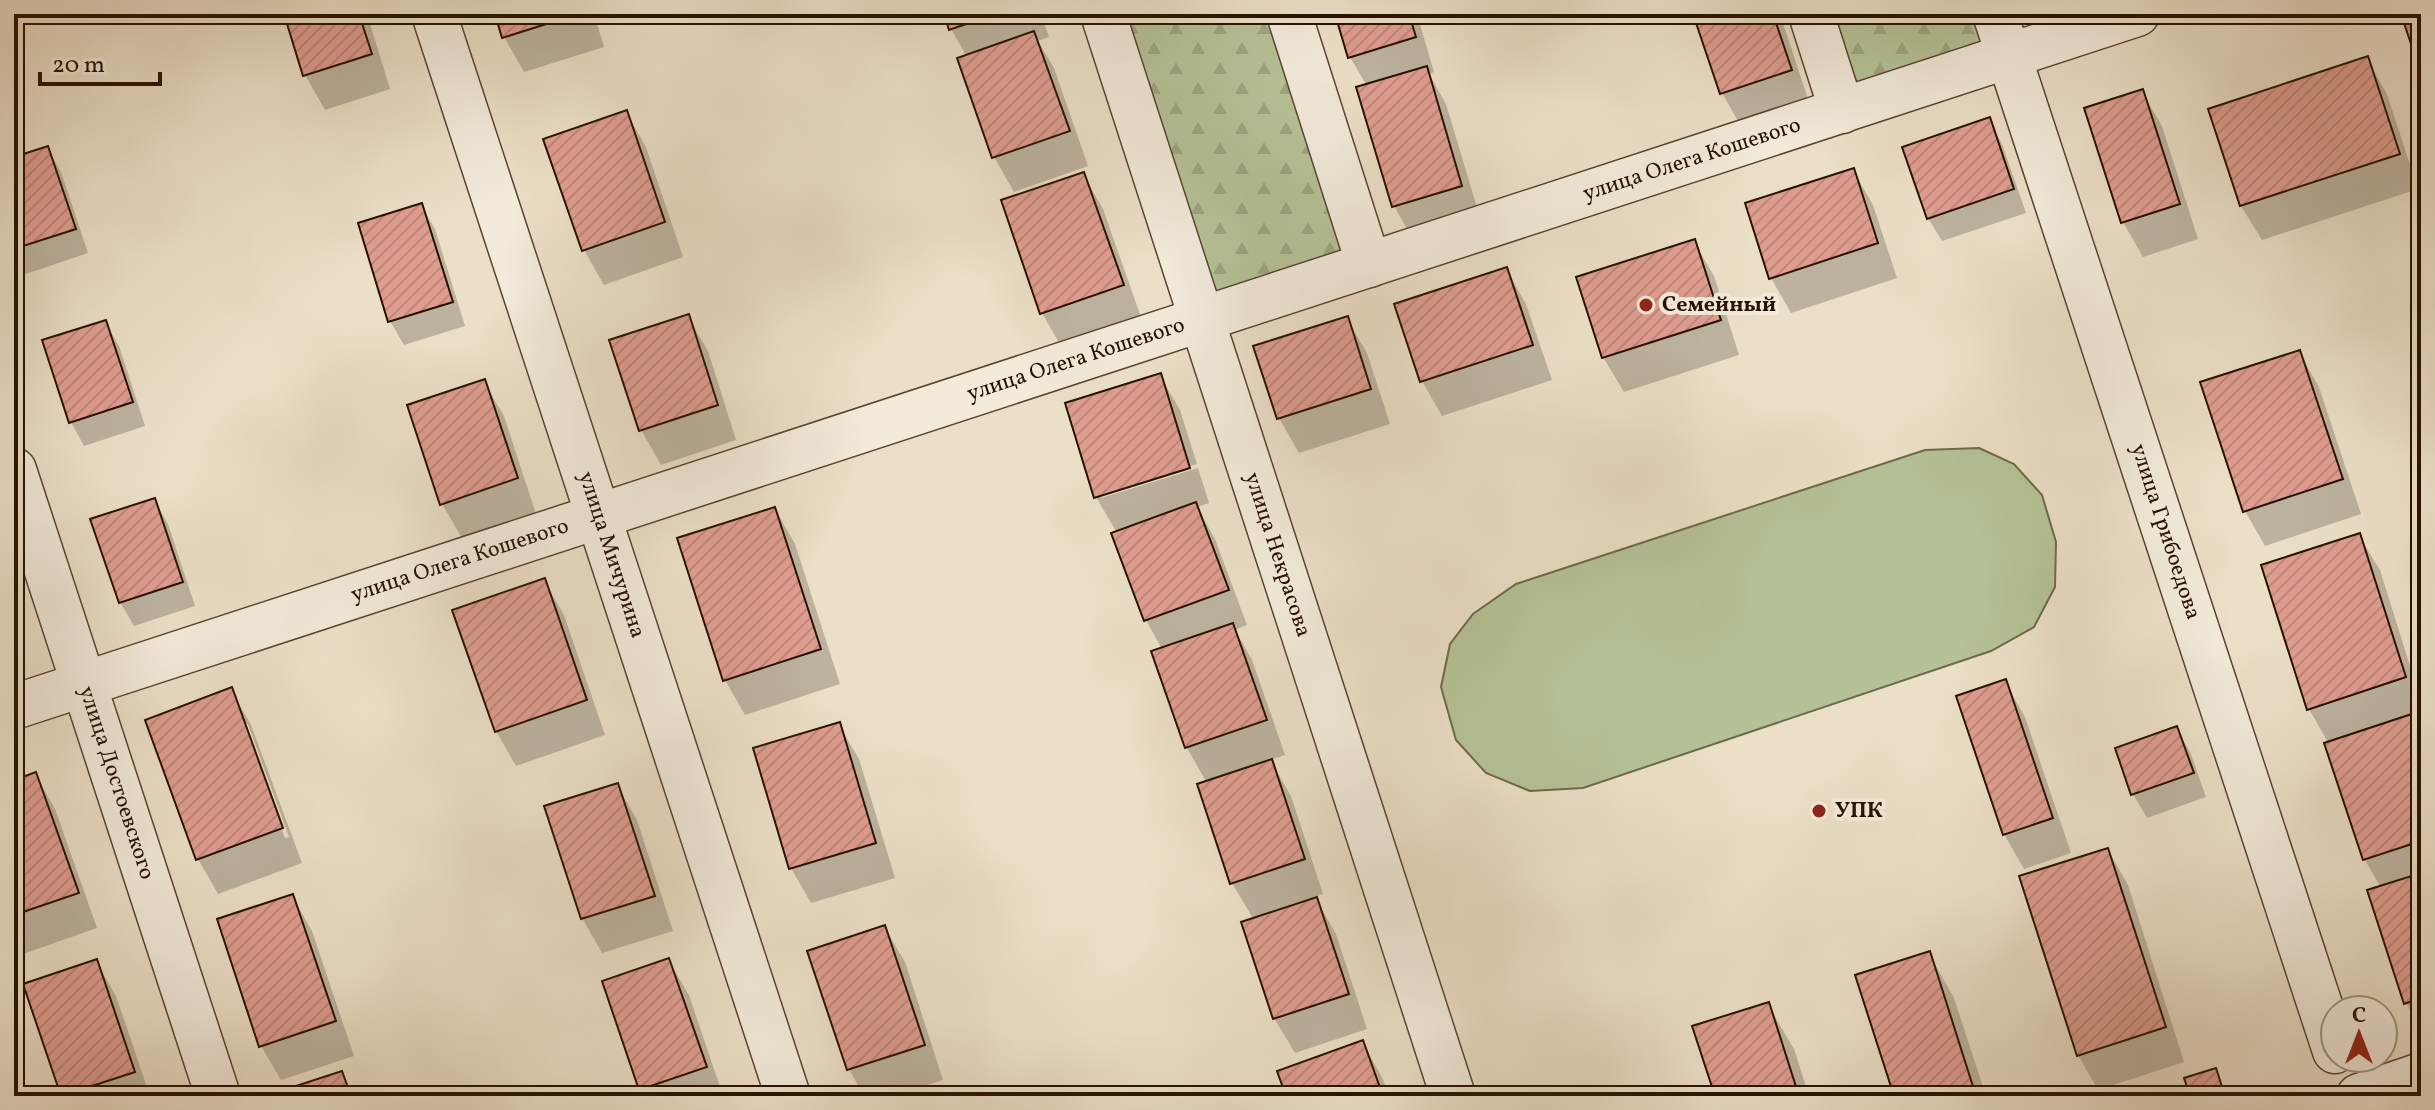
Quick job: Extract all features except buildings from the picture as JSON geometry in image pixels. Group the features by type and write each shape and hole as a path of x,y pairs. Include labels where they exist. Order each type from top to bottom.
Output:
{"street":[{"name":"улица Мичурина","path":"434,14 788,1096"},
{"name":"улица Некрасова","path":"1103,14 1453,1096"},
{"path":"1289,14 1369,265"},
{"path":"1811,14 1842,111"},
{"name":"улица Грибоедова","path":"1995,14 2319,1002"},
{"name":"улица Олега Кошевого","path":"14,707 2137,14"},
{"name":"улица Достоевского","path":"14,470 218,1096"},
{"path":"2342,1074 2350,1096"},
{"path":"2359,1096 2421,1075"}],"green space":[{"path":"1119,14 1278,14 1355,256 1210,302"},
{"path":"1822,14 1982,14 1993,48 1848,95"},
{"path":"1979,448 2014,464 2042,495 2056,542 2055,587 2034,627 1991,651 1583,788 1530,791 1486,773 1456,740 1441,687 1450,644 1473,614 1516,584 1925,450"}],"place":[{"name":"Семейный","path":"1646,305"},
{"name":"УПК","path":"1819,811"}]}
